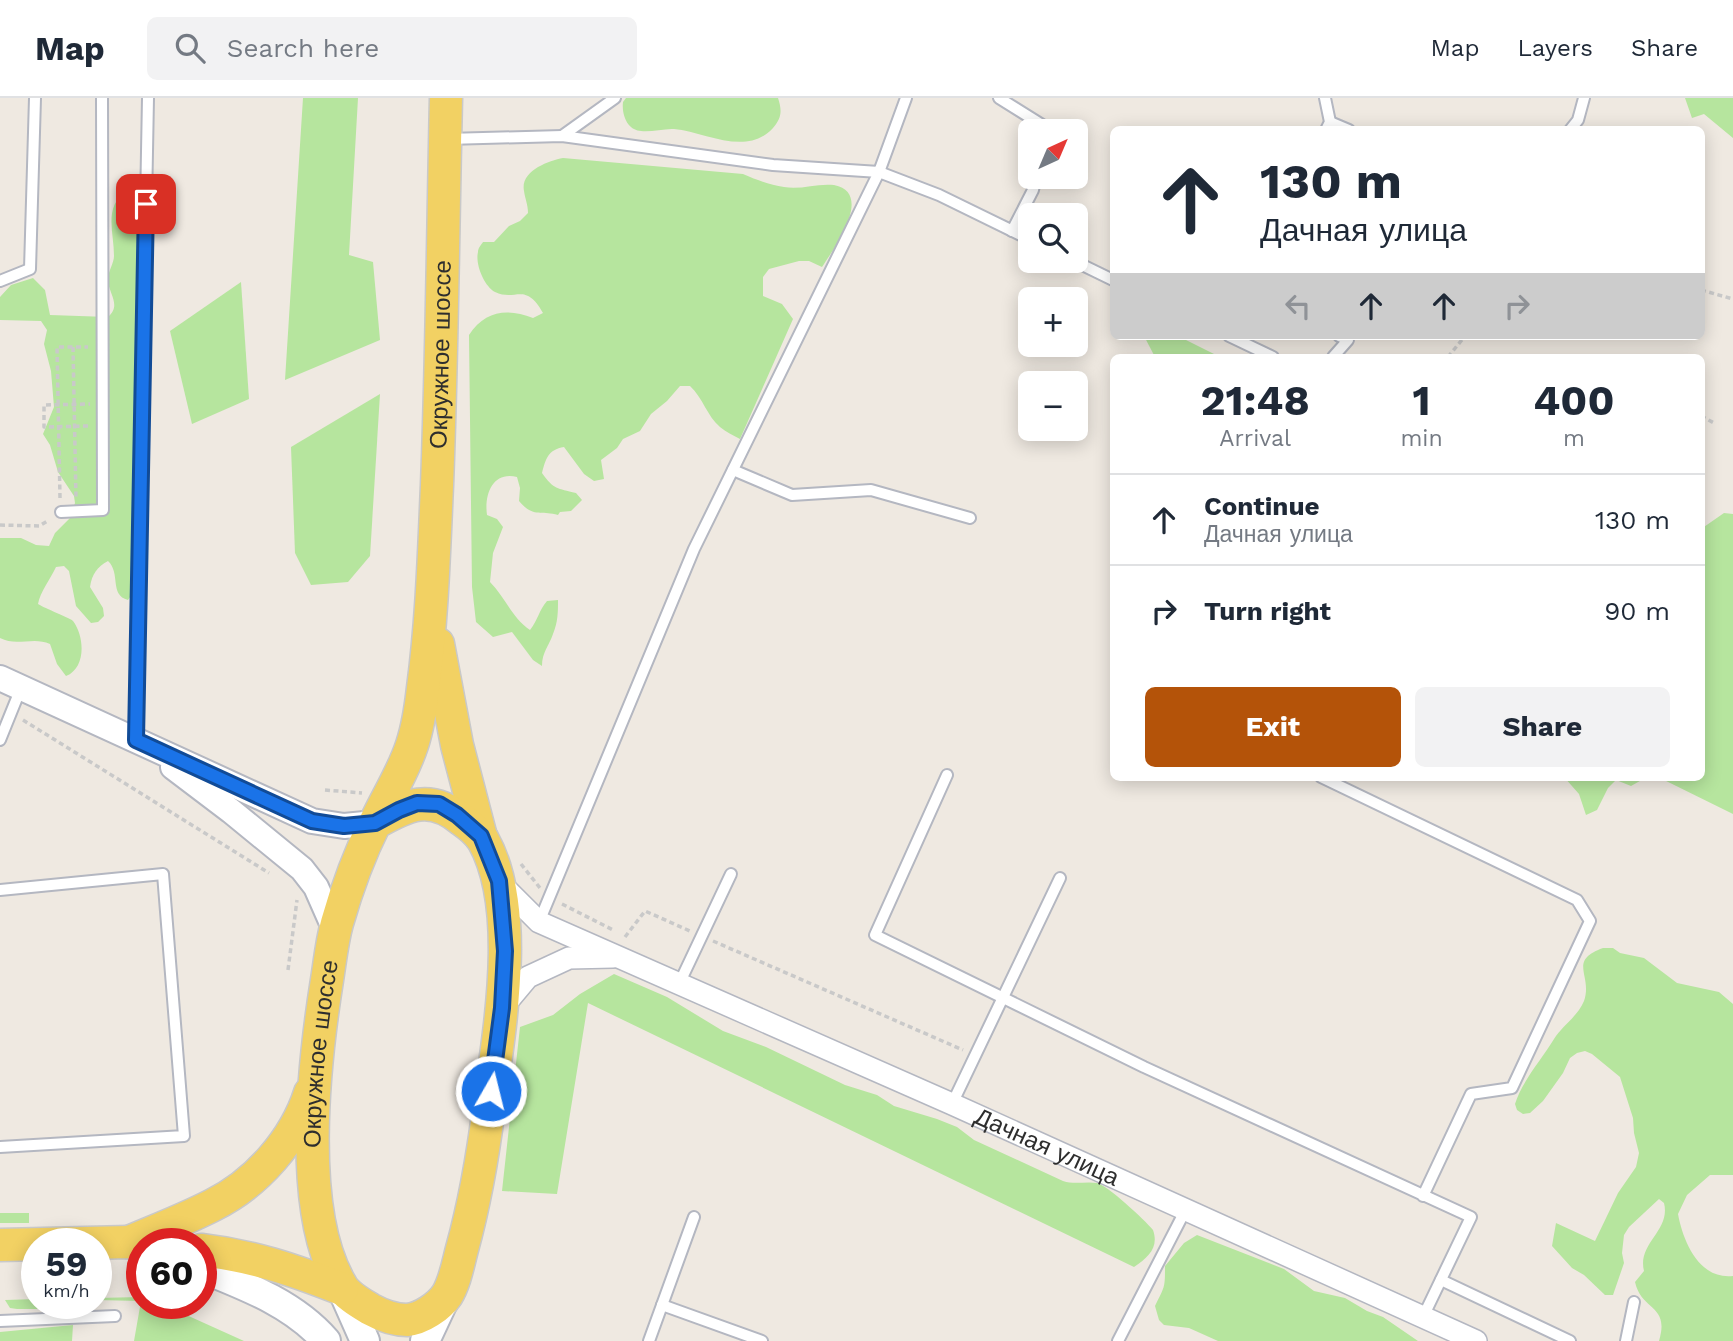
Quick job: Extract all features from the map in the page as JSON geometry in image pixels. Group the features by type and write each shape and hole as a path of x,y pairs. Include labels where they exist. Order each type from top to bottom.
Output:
{"main road":[{"name":"Окружное шоссе","path":"365,1341 326,1251 317,1212 314,1078 335,930 349,883 375,823 400,777 412,743 423,692 431,611 440,398 446,98"},
{"name":"Окружное шоссе","path":"425,1341 455,1275 469,1222 482,1157 502,1008 505,951 499,881 481,836 457,745 431,611"},
{"name":"Окружное шоссе","path":"375,823 417,803 439,804 457,815 481,836"},
{"path":"170,1228 238,1190 289,1138 304,1112 314,1078"},
{"path":"0,1245 126,1244"},
{"path":"217,1252 288,1267 342,1289 386,1317 409,1320 427,1313 446,1296"},
{"path":"217,1274 258,1291 313,1326 326,1341"}],"street":[{"path":"11,683 312,821 344,826 375,823"},
{"path":"136,740 231,811 302,869 316,887 335,930"},
{"name":"Дачная улица","path":"499,881 539,922 952,1104 1476,1341"},
{"name":"Дачная улица","path":"502,1008 528,977 569,958 619,957"}],"lane":[{"path":"0,281 30,270 35,98"},
{"path":"61,512 103,510 102,98"},
{"path":"136,740 148,98"},
{"path":"562,136 615,98"},
{"path":"539,922 689,562 880,172 906,98"},
{"path":"999,98 1033,119"},
{"path":"1325,98 1328,125"},
{"path":"1573,126 1578,120 1584,98"},
{"path":"445,139 562,136 773,165 880,172 939,195 1018,234"},
{"path":"1012,231 1033,189"},
{"path":"1088,268 1110,279"},
{"path":"1237,340 1267,354"},
{"path":"1336,354 1348,340"},
{"path":"733,470 792,495 871,490 970,518"},
{"path":"0,740 11,712 11,683"},
{"path":"947,775 875,935 1143,1067 1471,1217 1423,1317"},
{"path":"1329,781 1577,900 1590,921 1512,1088 1471,1094 1423,1196"},
{"path":"0,890 163,874 184,1136 0,1147"},
{"path":"679,984 731,874"},
{"path":"952,1104 1060,878"},
{"path":"1118,1341 1185,1211"},
{"path":"649,1341 694,1217"},
{"path":"1441,1280 1570,1341"},
{"path":"1626,1341 1634,1302"},
{"path":"662,1305 762,1341"},
{"path":"0,1321 115,1316"}],"path":[{"path":"1705,291 1733,299"},
{"path":"1450,354 1462,340"},
{"path":"0,525 39,526 61,512 57,347 102,346"},
{"path":"73,347 76,511"},
{"path":"103,404 44,405 44,427 103,426"},
{"path":"1705,418 1716,424"},
{"path":"11,712 275,876"},
{"path":"288,970 298,890"}],"green space":[{"path":"303,98 358,98 349,255 373,262 380,340 285,380"},
{"path":"626,98 778,98 780,114 773,128 762,136 751,141 738,142 674,129 635,130 624,115 623,102"},
{"path":"1685,98 1733,98 1733,138 1704,114 1692,118"},
{"path":"563,158 743,174 769,184 790,188 834,185 846,190 851,199 851,210 848,223 822,267 809,261 799,261 769,269 763,277 763,296 782,304 793,319 740,439 716,423 690,386 680,386 651,414 640,431 623,439 617,448 601,460 604,479 594,481 584,474 564,447 554,450 548,456 542,473 546,479 556,488 576,493 582,500 571,511 560,512 558,515 528,510 519,501 517,477 502,477 492,486 487,499 487,515 497,519 503,527 493,553 490,582 518,620 530,630 547,601 558,600 556,625 544,653 542,666 533,660 512,632 493,637 476,622 472,587 469,335 482,320 498,313 515,313 533,318 543,313 537,303 525,295 502,294 491,289 484,280 477,257 483,242 494,242 509,226 528,213 524,191 526,178 543,164"},
{"path":"127,191 134,193 140,219 133,593 128,600 122,597 117,589 112,566 108,561 104,563 96,571 90,587 103,608 104,616 98,622 91,623 76,606 69,571 64,566 56,567 38,604 73,621 80,635 80,659 73,672 66,676 57,664 50,644 37,641 13,642 0,638 0,538 21,538 36,545 49,546 55,533 70,518 75,503 74,496 58,472 50,445 43,434 54,407 51,371 44,344 47,330 41,321 0,320 0,297 11,285 33,278 45,290 50,315 108,317 114,309 108,282 114,256 112,212 120,197"},
{"path":"241,282 249,399 192,424 170,331"},
{"path":"1146,340 1186,340 1214,354 1153,354"},
{"path":"380,394 370,556 348,582 311,585 295,553 291,447"},
{"path":"1724,513 1733,514 1733,814 1666,781 1705,781 1705,526"},
{"path":"1568,781 1615,781 1608,788 1597,810 1586,815 1579,794"},
{"path":"1618,781 1640,781 1631,786"},
{"path":"1603,948 1613,948 1620,953 1644,958 1677,983 1719,992 1733,1004 1733,1175 1710,1175 1687,1195 1678,1214 1689,1247 1702,1265 1721,1276 1733,1276 1733,1341 1659,1341 1661,1320 1638,1292 1635,1282 1644,1271 1645,1252 1663,1222 1664,1203 1659,1199 1624,1235 1624,1263 1613,1295 1605,1295 1584,1275 1572,1268 1552,1246 1556,1223 1595,1241 1618,1193 1636,1167 1639,1153 1633,1118 1620,1077 1585,1051 1570,1058 1543,1101 1530,1113 1523,1114 1517,1110 1515,1104 1522,1087 1557,1034 1584,1001 1586,984 1583,970 1586,958"},
{"path":"614,974 667,997 723,1031 766,1047 845,1085 877,1095 894,1106 957,1127 974,1140 1063,1181 1102,1185 1153,1230 1154,1247 1134,1267 588,1003 557,1194 502,1191 520,1027 553,1015 580,994"},
{"path":"0,1213 29,1213 29,1223 0,1223"},
{"path":"1197,1235 1284,1269 1314,1291 1345,1298 1383,1317 1418,1341 1218,1341 1189,1328 1164,1325 1159,1320 1155,1306 1164,1287 1165,1266 1184,1243"},
{"path":"126,1297 126,1301 112,1300 112,1298"},
{"path":"5,1300 21,1300 21,1309 10,1308"},
{"path":"138,1319 195,1319 244,1341 134,1341"},
{"path":"73,1325 72,1341 0,1341 0,1332"}],"route":[{"path":"146,204 136,740 312,821 344,826 375,823 417,803 439,804 457,815 481,836 499,881 505,951 502,1008 491,1091"}]}
